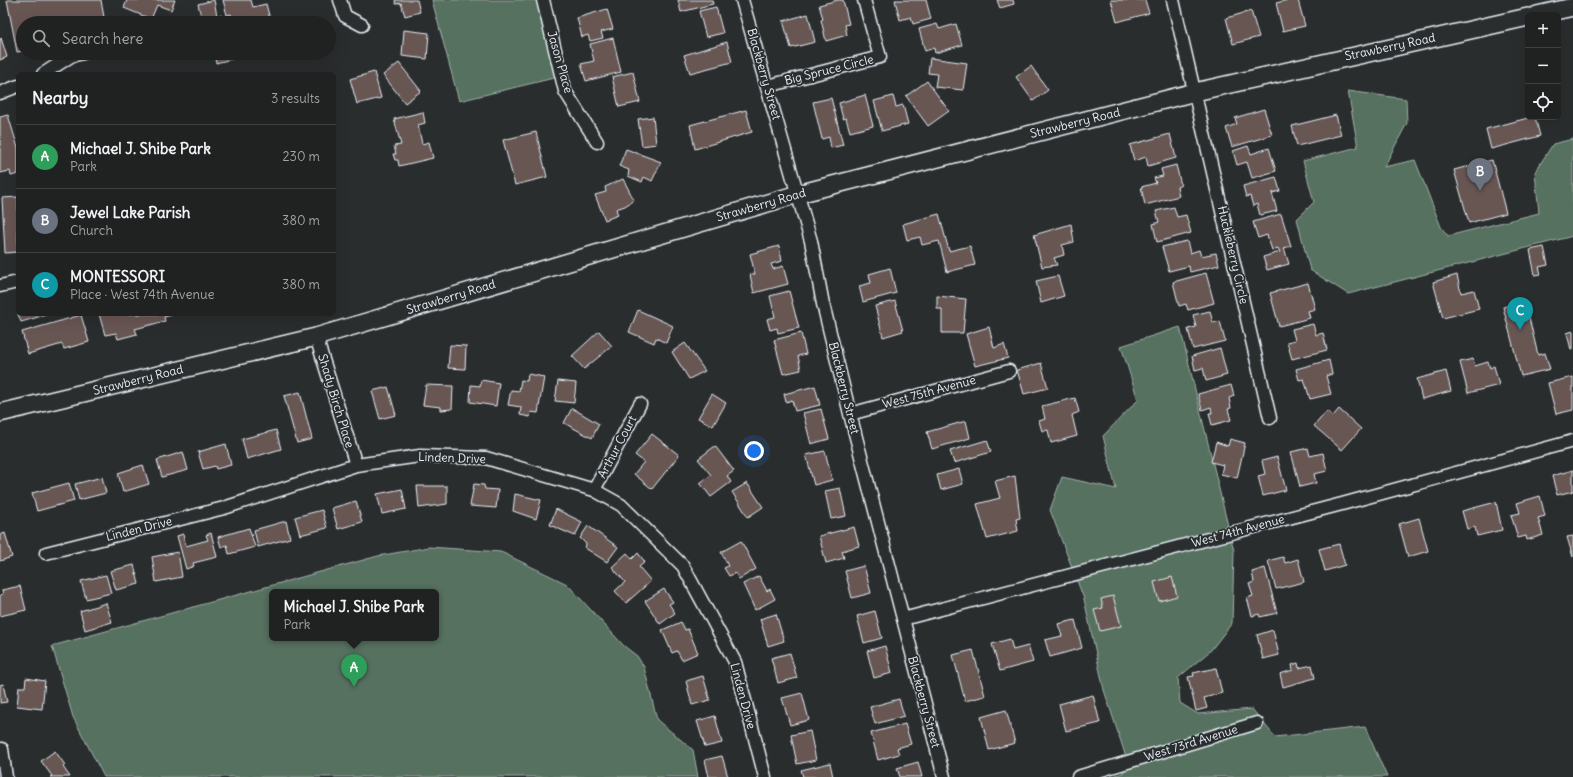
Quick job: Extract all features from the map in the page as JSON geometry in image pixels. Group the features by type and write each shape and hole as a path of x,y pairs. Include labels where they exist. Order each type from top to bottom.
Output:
{"street":[{"path":"340,0 346,16 362,25"},
{"name":"Jason Place","path":"542,0 565,91 597,142"},
{"name":"Blackberry Street","path":"742,0 798,194 850,414 944,777"},
{"name":"Big Spruce Circle","path":"768,86 880,57 864,0"},
{"name":"Huckleberry Circle","path":"1173,0 1270,418"},
{"path":"1550,12 1573,7"},
{"name":"Strawberry Road","path":"1,410 316,337 798,194 1195,92 1525,18"},
{"path":"46,72 65,60"},
{"path":"0,93 16,87"},
{"path":"0,286 16,282"},
{"name":"Shady Birch Place","path":"316,337 356,465"},
{"name":"West 75th Avenue","path":"850,414 1009,371"},
{"name":"Arthur Court","path":"594,490 640,404"},
{"name":"West 74th Avenue","path":"903,619 1342,504 1573,441"},
{"name":"Linden Drive","path":"46,553 224,508 356,465 420,456 486,458 594,490 621,505 683,566 735,662 765,777"},
{"name":"West 73rd Avenue","path":"1078,777 1257,723"},
{"path":"2,749 6,777"}],"green space":[{"path":"432,0 538,0 558,77 459,101"},
{"path":"1348,91 1406,99 1407,123 1384,167 1415,160 1441,227 1448,236 1539,213 1535,172 1553,144 1573,139 1573,236 1348,294 1310,270 1297,219 1314,202 1303,161 1358,147"},
{"path":"1180,327 1234,551 1232,623 1211,650 1178,678 1180,703 1198,714 1252,709 1275,737 1365,727 1387,777 1110,777 1123,773 1125,754 1104,690 1084,599 1050,510 1062,477 1116,489 1103,436 1138,400 1121,346"},
{"path":"429,547 501,552 567,584 624,646 637,656 644,667 657,720 693,750 698,777 104,777 73,717 52,646 378,556"}],"building":[{"path":"7,0 101,0 104,16 16,16 16,47"},
{"path":"127,0 175,0 171,10 157,5 152,16 144,16 124,8"},
{"path":"214,0 217,16 201,16 198,4"},
{"path":"223,0 251,0 253,7 266,4 269,16 231,16 231,14 227,15"},
{"path":"395,0 417,0 420,12 405,16 401,3 396,4"},
{"path":"678,0 712,0 713,4 681,12"},
{"path":"843,0 849,24 845,25 847,35 826,41 821,20 823,19 819,5"},
{"path":"895,0 926,0 931,19 913,24 911,17 900,20"},
{"path":"997,0 1013,0 1014,4 1000,8"},
{"path":"1111,0 1145,0 1149,13 1117,22"},
{"path":"1288,0 1298,0 1305,26 1283,31 1276,3"},
{"path":"716,7 723,33 706,37 699,11"},
{"path":"607,9 613,29 601,32 603,38 590,41 588,35 582,37 577,18"},
{"path":"1251,11 1259,37 1233,44 1226,18"},
{"path":"808,14 815,42 791,48 783,21"},
{"path":"937,24 939,29 956,24 962,45 935,53 934,48 925,51 919,29"},
{"path":"404,30 429,33 427,59 402,56"},
{"path":"1,38 7,57 0,60 0,39"},
{"path":"613,38 621,72 586,81 581,64 594,61 590,44"},
{"path":"727,42 732,62 690,73 684,55"},
{"path":"930,58 967,63 963,90 935,87 937,74 928,73"},
{"path":"215,60 228,60 216,63"},
{"path":"399,63 421,91 405,103 383,75"},
{"path":"1031,66 1048,90 1033,101 1016,77"},
{"path":"374,72 381,98 357,104 350,79"},
{"path":"633,72 640,102 619,107 612,77"},
{"path":"927,81 949,111 928,126 906,96"},
{"path":"865,95 873,126 850,132 846,118 843,119 839,103"},
{"path":"893,96 896,107 903,105 908,124 882,131 874,101"},
{"path":"831,98 843,145 831,148 829,137 822,139 813,102"},
{"path":"1264,109 1272,135 1232,147 1226,128 1237,124 1235,118"},
{"path":"746,110 752,132 695,149 690,125"},
{"path":"423,112 425,123 418,125 422,144 429,142 433,158 399,166 398,160 395,160 393,154 396,154 394,146 401,145 394,119"},
{"path":"8,115 16,141 16,175 11,176 10,171 0,173 0,117"},
{"path":"1336,115 1341,135 1297,146 1292,126"},
{"path":"653,117 656,144 642,146 638,119"},
{"path":"1525,119 1536,120 1540,136 1491,149 1486,129"},
{"path":"536,132 547,177 515,185 503,140"},
{"path":"1170,134 1176,158 1148,166 1146,157 1134,161 1130,145"},
{"path":"1248,146 1251,154 1269,148 1276,171 1252,178 1247,162 1237,165 1233,151"},
{"path":"626,149 661,162 652,181 644,177 642,182 628,176 629,170 619,166"},
{"path":"1492,160 1506,213 1469,223 1454,170"},
{"path":"1176,165 1181,185 1177,187 1179,196 1145,205 1141,187 1156,183 1154,178 1163,176 1161,169"},
{"path":"1276,177 1280,191 1272,193 1277,211 1260,215 1257,204 1253,206 1250,196 1246,197 1243,186"},
{"path":"623,179 634,200 625,206 616,209 618,215 605,220 595,195 606,192 605,187"},
{"path":"16,197 16,252 5,253 2,198"},
{"path":"1174,207 1177,217 1186,215 1191,233 1157,242 1153,224 1159,222 1156,211"},
{"path":"939,214 949,251 970,246 975,265 947,272 939,241 922,245 920,237 907,240 903,224"},
{"path":"1281,214 1291,246 1284,248 1289,264 1267,270 1263,257 1280,252 1278,248 1272,250 1267,235 1258,238 1253,222"},
{"path":"1071,224 1074,242 1062,245 1064,255 1054,258 1057,265 1042,267 1034,235"},
{"path":"1187,241 1190,253 1199,250 1201,256 1216,253 1219,265 1190,272 1189,266 1169,271 1162,247"},
{"path":"779,246 782,261 771,264 773,269 783,266 788,284 754,293 750,275 755,274 750,254"},
{"path":"1544,247 1548,265 1539,267 1541,274 1535,275 1530,250"},
{"path":"890,268 896,293 863,302 859,286 871,283 869,274"},
{"path":"1206,273 1214,303 1188,310 1186,304 1179,306 1173,282"},
{"path":"1457,275 1461,293 1474,290 1479,309 1443,318 1433,282"},
{"path":"1058,276 1064,296 1041,303 1036,281"},
{"path":"1308,283 1315,309 1308,311 1310,318 1279,326 1270,293"},
{"path":"789,291 799,328 778,333 777,328 770,330 767,319 775,317 770,296"},
{"path":"937,296 966,299 963,333 942,333 942,309 937,309"},
{"path":"895,301 903,331 883,337 875,306"},
{"path":"1525,301 1538,355 1545,353 1550,369 1521,376 1503,307"},
{"path":"638,310 673,326 666,343 656,338 654,343 629,332"},
{"path":"1210,311 1213,323 1220,321 1225,341 1193,349 1188,329 1196,327 1193,315"},
{"path":"19,316 42,316 21,322"},
{"path":"81,316 89,342 64,349 62,344 28,354 22,332"},
{"path":"100,316 168,316 164,317 165,321 135,329 137,334 118,339 116,333 105,335"},
{"path":"1313,324 1316,335 1323,333 1327,350 1292,359 1287,342 1295,340 1292,329"},
{"path":"989,327 994,348 1004,344 1008,358 975,366 966,334"},
{"path":"599,331 612,346 584,369 572,356"},
{"path":"1573,331 1573,350 1571,350 1567,333"},
{"path":"801,333 806,354 798,356 801,370 783,374 774,340"},
{"path":"685,343 705,371 689,379 672,352"},
{"path":"450,345 466,346 465,369 448,368"},
{"path":"1220,348 1227,375 1206,381 1203,368 1195,370 1192,356"},
{"path":"1473,359 1475,366 1488,362 1490,368 1494,366 1499,385 1468,393 1460,362"},
{"path":"1329,360 1332,374 1326,376 1331,394 1310,399 1304,379 1299,380 1296,369"},
{"path":"1041,363 1048,388 1024,394 1017,370"},
{"path":"1446,371 1451,391 1422,399 1417,379"},
{"path":"528,374 544,377 538,413 531,412 530,417 520,415 521,407 508,405 511,390 519,391 521,380 527,381"},
{"path":"1573,377 1573,410 1556,414 1548,383"},
{"path":"481,380 499,383 496,406 470,402 471,385 480,386"},
{"path":"558,381 576,383 574,403 555,401"},
{"path":"426,385 453,386 452,409 441,410 441,407 423,405"},
{"path":"1231,385 1234,396 1229,398 1231,408 1228,409 1231,420 1212,425 1209,413 1212,413 1211,407 1202,410 1198,394"},
{"path":"815,386 820,405 795,411 792,400 786,402 784,394"},
{"path":"388,387 396,415 380,419 372,391"},
{"path":"300,392 312,439 297,443 284,396"},
{"path":"712,394 726,403 713,426 698,418"},
{"path":"1075,398 1079,412 1072,415 1077,436 1051,443 1048,430 1042,431 1039,421 1045,419 1042,406"},
{"path":"572,408 599,424 592,438 564,423"},
{"path":"821,409 829,439 811,444 803,413"},
{"path":"1339,409 1361,429 1342,450 1314,426 1327,411 1333,416"},
{"path":"966,421 970,438 932,449 927,432"},
{"path":"276,430 281,449 247,459 242,439"},
{"path":"652,434 679,455 652,489 634,474 644,462 635,455"},
{"path":"1230,439 1245,443 1237,478 1221,474 1223,465 1211,462 1216,442 1228,446"},
{"path":"987,440 991,452 954,463 950,451"},
{"path":"226,444 231,465 216,469 215,466 203,469 198,452"},
{"path":"715,446 734,471 727,476 731,482 711,497 700,483 711,475 698,459"},
{"path":"1308,448 1310,456 1323,453 1327,471 1314,474 1316,483 1300,487 1291,452"},
{"path":"825,451 832,480 814,485 806,455"},
{"path":"183,452 188,470 162,477 157,460"},
{"path":"1277,457 1286,490 1263,496 1258,476 1265,474 1262,461"},
{"path":"143,465 149,484 123,492 118,473"},
{"path":"959,469 963,484 941,490 937,475"},
{"path":"1573,470 1573,491 1557,495 1552,476"},
{"path":"1015,476 1020,518 1016,519 1018,531 987,539 977,504 1000,498 995,481"},
{"path":"102,477 106,493 79,500 75,484"},
{"path":"69,483 74,501 37,511 32,493"},
{"path":"747,483 763,507 748,517 732,492"},
{"path":"474,484 484,485 485,489 498,490 496,508 470,506"},
{"path":"417,486 447,486 447,504 419,508"},
{"path":"840,488 846,516 831,519 825,491"},
{"path":"402,489 406,509 382,514 377,494"},
{"path":"515,494 541,500 536,519 513,511"},
{"path":"1540,496 1545,516 1538,518 1543,535 1527,540 1526,536 1518,538 1511,515 1520,513 1517,503"},
{"path":"356,501 362,522 338,529 332,508"},
{"path":"1496,502 1502,530 1477,536 1475,527 1467,529 1462,511"},
{"path":"556,509 582,522 575,536 550,525"},
{"path":"322,510 327,528 300,535 295,517"},
{"path":"1419,518 1428,551 1408,557 1399,524"},
{"path":"286,521 290,538 258,547 254,530"},
{"path":"588,526 618,547 607,562 585,548 586,544 580,538"},
{"path":"854,527 859,546 842,551 844,558 826,563 819,536"},
{"path":"249,528 255,547 229,554 227,545 221,547 218,537"},
{"path":"5,533 12,557 0,561 0,535"},
{"path":"211,533 217,557 193,563 194,566 186,569 177,536 183,534 186,546 208,540 206,535"},
{"path":"1573,536 1573,557 1567,537"},
{"path":"741,541 756,569 739,579 736,573 729,576 724,568 728,566 721,552"},
{"path":"1339,544 1345,565 1325,571 1319,549"},
{"path":"178,552 182,577 156,582 152,557"},
{"path":"627,553 632,559 638,553 645,562 639,567 651,581 626,603 615,591 625,582 612,567"},
{"path":"1283,557 1285,563 1298,559 1304,582 1276,589 1268,561"},
{"path":"134,565 139,584 116,590 110,571"},
{"path":"864,566 871,593 852,598 845,571"},
{"path":"1265,568 1277,613 1260,617 1259,614 1252,616 1247,598 1253,596 1249,584 1254,582 1252,572"},
{"path":"106,575 111,593 86,599 81,581"},
{"path":"759,576 767,591 770,589 775,599 755,610 743,584"},
{"path":"1172,577 1177,596 1159,601 1154,582"},
{"path":"20,586 26,610 0,616 0,595 3,594 2,590"},
{"path":"664,589 673,602 669,604 675,613 660,624 645,601"},
{"path":"1113,596 1121,626 1100,631 1094,610 1103,608 1101,599"},
{"path":"106,603 112,622 85,630 80,611"},
{"path":"875,611 882,638 864,643 857,616"},
{"path":"776,614 784,641 768,646 760,619"},
{"path":"1075,620 1082,648 1050,657 1045,640 1062,636 1058,624"},
{"path":"681,622 685,630 688,629 698,653 682,660 677,651 672,653 662,630"},
{"path":"1273,630 1279,655 1263,659 1257,635"},
{"path":"1010,639 1013,650 1028,646 1033,662 1000,671 992,644"},
{"path":"885,646 892,673 874,678 867,651"},
{"path":"973,650 985,696 965,701 953,655"},
{"path":"790,653 797,678 778,683 771,658"},
{"path":"1298,663 1299,668 1312,665 1315,678 1283,687 1280,674 1293,670 1292,665"},
{"path":"1216,668 1222,693 1204,698 1207,708 1196,711 1188,677 1194,676 1193,673"},
{"path":"703,676 710,700 692,705 686,681"},
{"path":"26,678 45,681 42,709 17,706 19,687 25,687"},
{"path":"3,684 7,702 0,703 0,685"},
{"path":"802,693 809,720 790,725 782,698"},
{"path":"1093,695 1100,723 1066,731 1059,704"},
{"path":"899,699 904,716 875,724 870,707"},
{"path":"1006,710 1015,743 989,750 981,717"},
{"path":"715,716 722,743 705,747 697,721"},
{"path":"905,724 911,744 897,748 899,754 878,760 871,733"},
{"path":"810,731 816,760 797,764 791,735"},
{"path":"55,751 65,765 63,767 70,777 50,777 52,776 41,761"},
{"path":"722,756 728,777 709,777 705,760"},
{"path":"918,762 922,777 900,777 897,768"},
{"path":"830,763 833,777 803,777 801,770"}],"place":[{"name":"Jewel Lake Parish","path":"1480,191"},
{"name":"MONTESSORI","path":"1520,330"},
{"name":"Michael J. Shibe Park","path":"354,687"}]}
